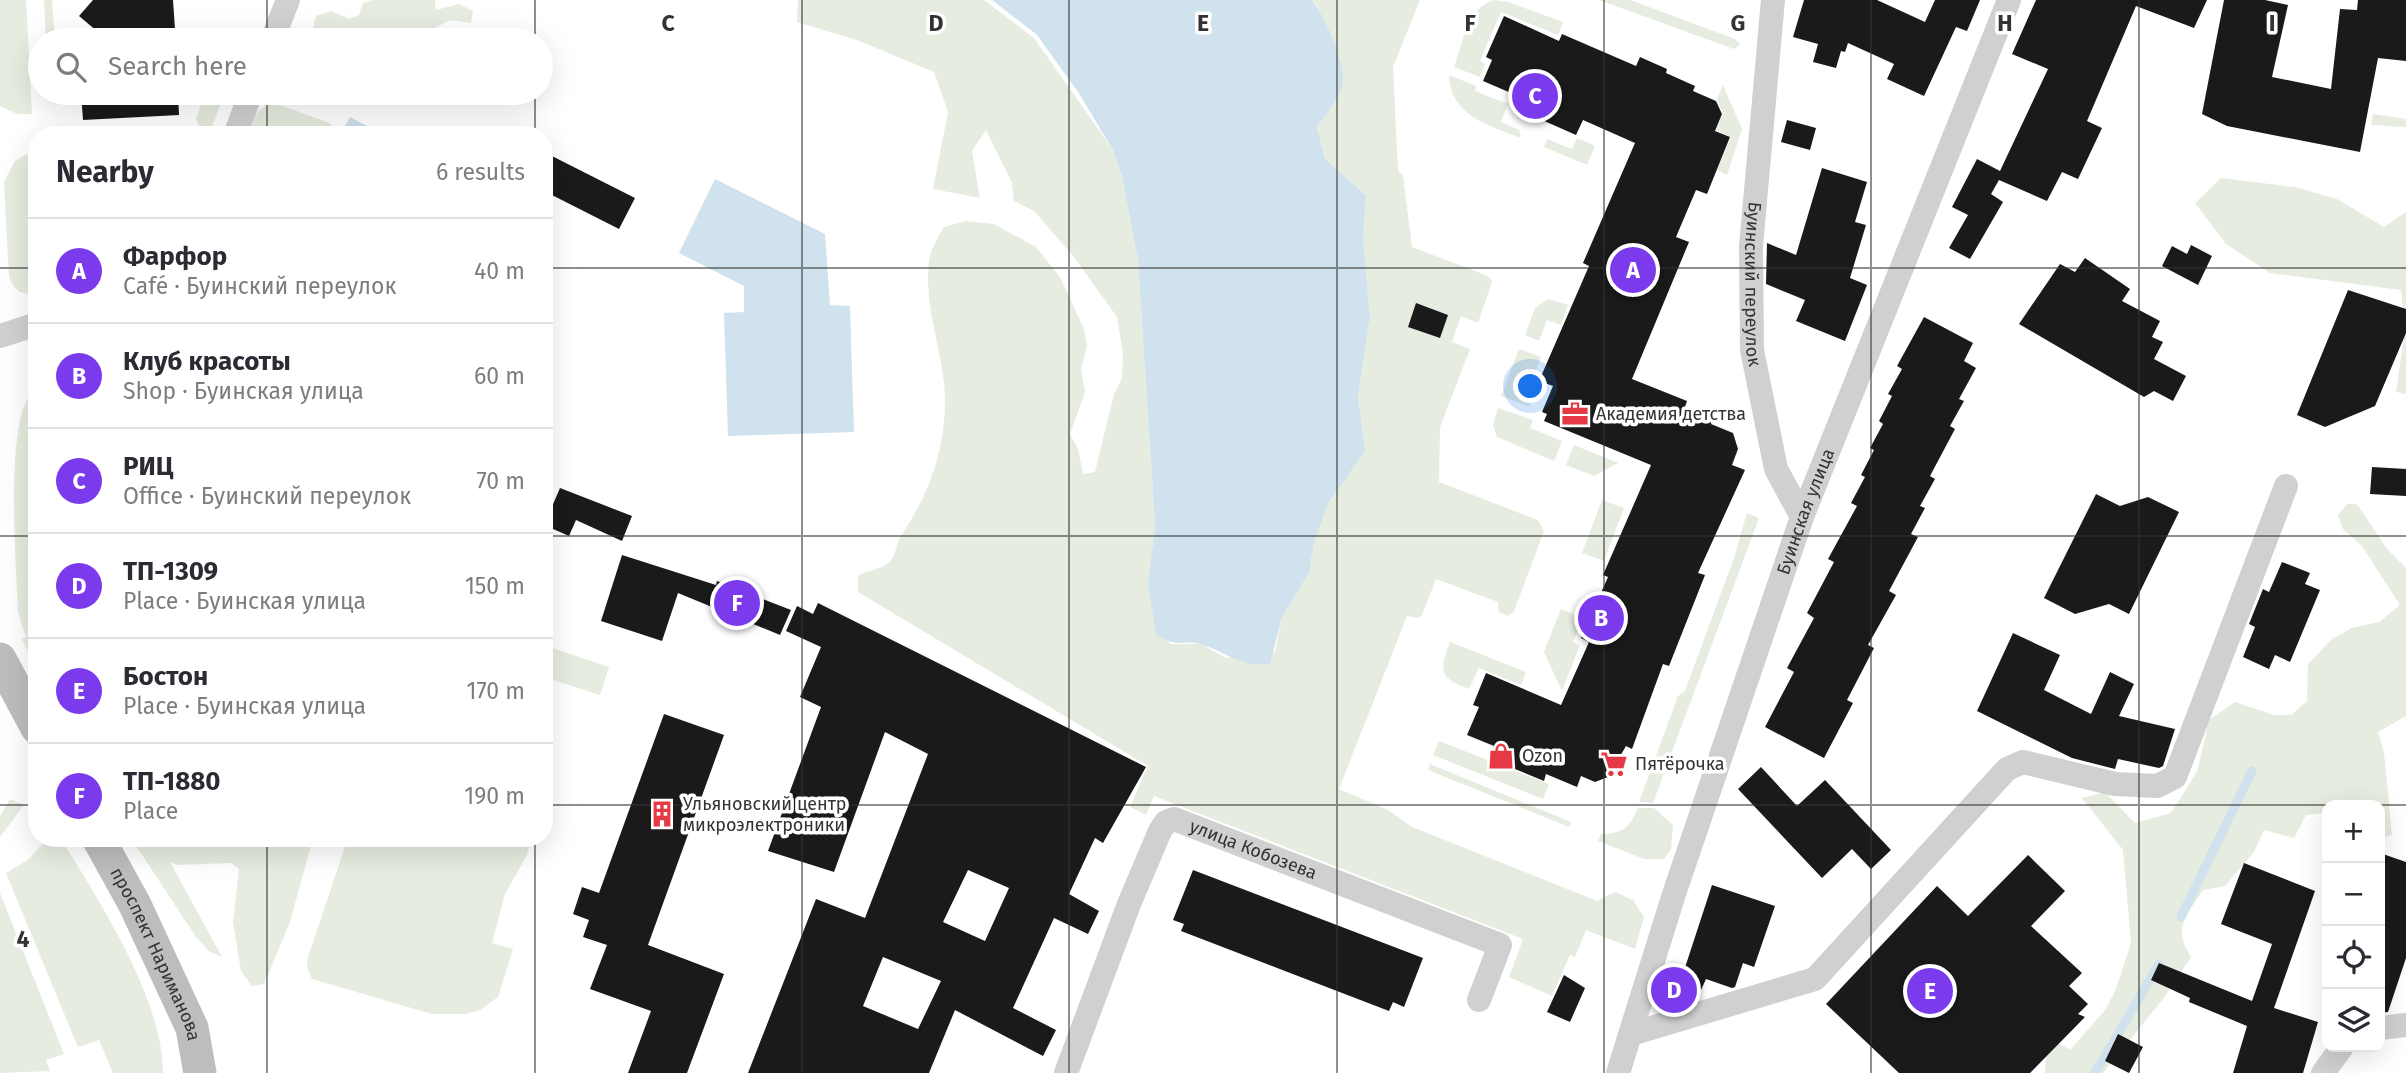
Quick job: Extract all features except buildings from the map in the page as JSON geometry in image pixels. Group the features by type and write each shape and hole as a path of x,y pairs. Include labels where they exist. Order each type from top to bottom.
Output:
{"main road":[{"path":"0,659 28,712"},
{"path":"0,687 28,717"},
{"name":"проспект Нариманова","path":"103,847 135,905 192,1028 200,1073"}],"street":[{"path":"277,28 288,0"},
{"name":"Буинский переулок","path":"1773,0 1751,246 1752,350 1776,469 1802,517"},
{"name":"Буинская улица","path":"1618,1073 1674,894 1802,517 2008,0"},
{"path":"238,126 246,105"},
{"path":"0,336 28,327"},
{"path":"1630,1034 1815,979 2007,769 2024,762 2115,784 2157,786 2175,777 2286,486"},
{"name":"улица Кобозева","path":"1066,1073 1134,892 1160,831 1166,822 1174,819 1500,945 1479,1000"},
{"path":"2385,1027 2406,1025"},
{"path":"2323,1073 2338,1052"}],"shaded area":[{"path":"0,0 26,0 28,105 32,105 32,114 17,114 0,106"},
{"path":"44,0 52,0 54,28 45,28"},
{"path":"372,0 435,0 436,10 459,4 473,11 471,23 450,20 435,28 313,28 316,16 331,11 349,19 359,15 363,3"},
{"path":"798,0 984,0 1034,38 1113,150 1122,177 1138,260 1155,526 1148,583 1170,644 1201,644 1226,658 1275,652 1282,617 1309,573 1314,543 1328,504 1365,451 1358,397 1370,316 1363,238 1366,195 1325,159 1317,127 1337,96 1318,7 1312,0 1420,0 1393,67 1398,170 1403,176 1412,247 1488,276 1492,282 1478,323 1461,316 1452,342 1470,349 1440,427 1439,482 1538,520 1544,531 1514,611 1508,616 1499,612 1498,602 1436,579 1422,615 1418,618 1407,616 1339,789 1388,810 1412,827 1597,901 1615,892 1633,900 1644,917 1635,949 1586,930 1575,957 1570,955 1552,996 1509,977 1523,939 1154,796 1146,815 1130,807 1148,766 858,592 858,576 884,566 893,558 899,540 920,504 934,471 942,437 945,400 928,274 931,253 944,227 966,221 994,224 1036,247 1060,277 1084,329 1087,346 1081,370 1085,392 1070,434 1078,449 1083,474 1095,472 1114,394 1122,378 1123,354 1117,317 1074,257 1034,211 1014,201 1012,183 986,130 972,151 980,198 933,189 948,112 934,72 857,40 797,22"},
{"path":"1494,0 1508,2 1563,22 1558,35 1501,12 1480,61 1485,64 1480,77 1454,67 1472,18 1485,4"},
{"path":"1599,0 1630,0 1735,39 1740,45 1734,49"},
{"path":"1449,75 1476,86 1475,91 1508,104 1501,122 1519,130 1521,138 1485,124 1464,110 1451,89"},
{"path":"1723,85 1742,129 1727,175 1717,170 1731,137 1716,130 1723,114 1717,99"},
{"path":"201,105 220,105 212,126 199,126 196,119"},
{"path":"280,105 332,126 253,126 256,114 264,107"},
{"path":"2373,114 2406,119 2406,127 2371,125"},
{"path":"1577,138 1595,146 1587,165 1544,147 1547,139 1572,149"},
{"path":"28,154 28,294 16,289 9,276 4,182 15,161"},
{"path":"2221,178 2295,187 2337,199 2384,227 2406,212 2406,394 2396,392 2405,331 2401,290 2270,273 2226,244 2195,203"},
{"path":"1548,299 1568,305 1561,325 1547,320 1539,341 1525,335 1535,308"},
{"path":"1519,349 1541,357 1531,383 1537,386 1529,406 1501,396"},
{"path":"28,399 28,652 22,639 26,637 18,612 14,529 15,456 19,425"},
{"path":"1498,408 1533,420 1530,428 1562,441 1554,461 1497,437 1493,425"},
{"path":"1574,445 1618,463 1594,476 1566,465"},
{"path":"1602,500 1624,508 1604,561 1582,553"},
{"path":"2347,504 2357,504 2387,549 2406,568 2406,716 2378,732 2384,753 2392,835 2385,837 2385,800 2322,800 2322,813 2306,815 2294,838 2264,830 2254,852 2225,886 2203,890 2191,907 2184,922 2182,938 2191,957 2163,999 2103,1073 2045,1073 2046,1054 2057,1042 2070,1050 2106,1009 2116,989 2131,943 2123,850 2082,798 2105,792 2135,823 2171,813 2197,772 2209,720 2235,702 2274,715 2291,715 2307,701 2308,664 2332,639 2352,628 2379,622 2400,605 2362,546 2343,529 2338,515"},
{"path":"1747,513 1759,518 1653,803 1639,802 1678,696 1685,691 1734,558"},
{"path":"1561,609 1583,618 1573,642 1580,645 1562,691 1544,652"},
{"path":"1450,642 1526,672 1521,685 1479,668 1469,689 1452,681 1443,667"},
{"path":"553,648 609,667 600,695 553,680"},
{"path":"1439,741 1549,784 1543,799 1433,755"},
{"path":"1430,764 1571,822 1569,827 1428,770"},
{"path":"10,799 24,805 0,837 0,816"},
{"path":"1638,808 1654,808 1673,825 1671,849 1664,859 1644,859 1598,841 1601,834 1615,833 1625,828"},
{"path":"40,847 66,847 93,890 141,982 160,1044 163,1073 113,1073 99,1040 78,1047 6,873 29,859"},
{"path":"137,847 311,847 290,922 264,984 252,986 241,971 233,922 239,869 231,863 179,865 170,862 222,957 209,951 196,937"},
{"path":"345,847 529,847 505,894 492,943 513,949 498,997 480,1010 466,1014 432,1014 312,979 307,967"},
{"path":"0,893 64,1054 46,1060 50,1071 0,1073"}],"water":[{"path":"992,0 1312,0 1332,37 1340,60 1342,84 1333,104 1317,127 1325,159 1366,195 1363,238 1370,316 1358,397 1365,451 1328,504 1314,543 1309,573 1282,617 1270,664 1242,661 1203,645 1176,643 1156,634 1148,583 1155,526 1138,260 1122,177 1113,150 1078,92 1037,35"},
{"path":"350,117 367,126 345,126"},
{"path":"715,179 825,234 830,305 850,306 854,432 728,436 724,313 744,312 744,286 679,253"}],"waterway":[{"path":"2181,917 2252,771"},
{"path":"2095,1073 2159,964"}],"place":[{"name":"РИЦ","path":"1535,96"},
{"name":"Фарфор","path":"1633,270"},
{"name":"Академия детства","path":"1575,414"},
{"name":"ТП-1880","path":"737,603"},
{"name":"Клуб красоты","path":"1601,618"},
{"name":"Ozon","path":"1501,756"},
{"name":"Пятёрочка","path":"1614,764"},
{"name":"Ульяновский центр микроэлектроники","path":"662,814"},
{"name":"ТП-1309","path":"1674,990"},
{"name":"Бостон","path":"1930,991"}]}
